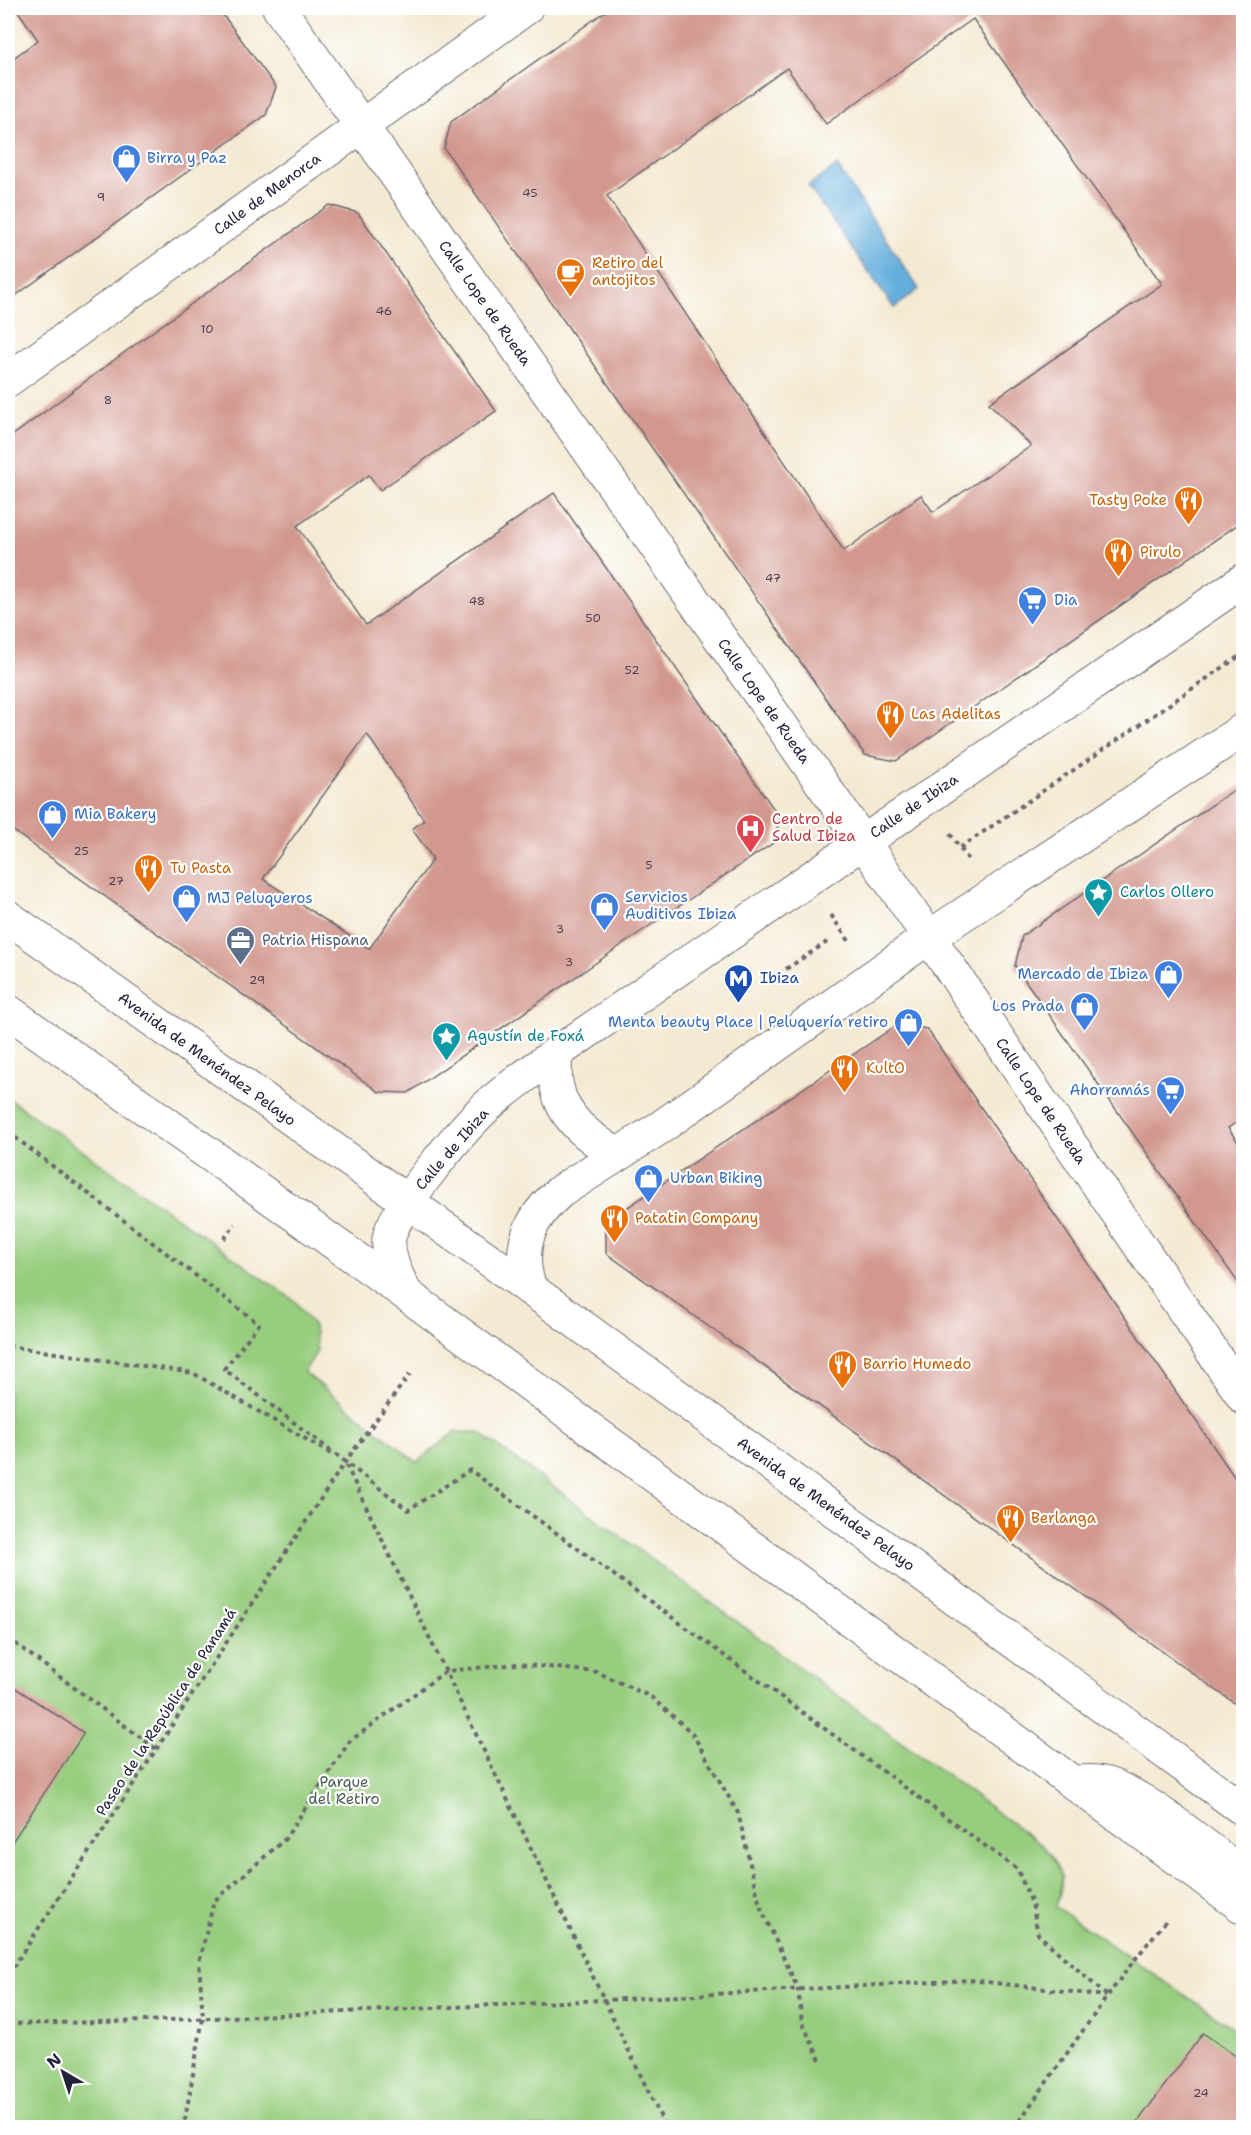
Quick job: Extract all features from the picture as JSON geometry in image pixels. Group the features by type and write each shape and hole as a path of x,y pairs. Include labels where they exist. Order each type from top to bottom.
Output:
{"street":[{"name":"Calle Lope de Rueda","path":"279,8 862,841 1244,1398"},
{"name":"Calle de Menorca","path":"8,380 526,8"},
{"name":"Calle de Ibiza","path":"407,1201 483,1110 555,1054 1244,580"},
{"path":"530,1288 523,1259 525,1241 541,1212 561,1191 661,1127 929,938 1244,729"},
{"name":"Avenida de Menéndez Pelayo","path":"8,917 530,1288 1244,1810"},
{"path":"8,1011 406,1294 1244,1908"},
{"path":"555,1054 556,1087 568,1116 593,1139 617,1155"},
{"path":"406,1294 391,1261 389,1237 407,1201"},
{"path":"1074,1782 1099,1782 1147,1804 1244,1875"}],"path":[{"path":"960,848 1244,653"},
{"path":"926,798 993,895"},
{"path":"786,969 827,942"},
{"path":"8,1132 259,1324 224,1369 408,1510 470,1470 1017,1869 1032,1903 1038,1934 1107,1996"},
{"path":"8,1346 193,1373 345,1462 666,2127"},
{"name":"Paseo de la República de Panamá","path":"8,1975 345,1462 410,1374"},
{"path":"8,1638 156,1749"},
{"path":"179,2127 185,2120 202,2018 199,1962 213,1901 285,1839 350,1741 446,1671 518,1664 597,1672 651,1697 692,1733 738,1813 760,1906 798,1989 802,2022 820,2060"},
{"path":"1014,2127 1133,1960 1166,1921"},
{"path":"8,2024 605,2000 970,1980 1107,1996"}],"green space":[{"name":"Parque del Retiro","path":"8,1098 295,1301 314,1327 317,1351 304,1372 417,1462 455,1432 478,1432 1043,1846 1061,1874 1061,1887 1056,1907 1243,2034 1243,2127 8,2127"}],"water":[{"path":"837,166 919,289 894,308 808,186"}],"building":[{"path":"16,8 218,8 276,87 266,115 8,301 8,62 38,40"},
{"path":"610,8 1244,8 1244,520 896,761 865,755 444,148 451,122","holes":["973,19 1162,284 989,403 1031,446 933,512 921,495 844,551 607,196 787,68 826,124"]},
{"path":"329,205 358,213 496,411 380,490 369,475 297,526 366,625 554,493 780,818 773,843 408,1093 379,1092 8,827 8,439","holes":["367,734 424,820 412,829 433,859 369,949 263,879"]},
{"name":"Mercado de Ibiza","path":"1244,783 1244,1117 1228,1128 1244,1151 1244,1291 1015,966 1022,936"},
{"path":"897,1025 927,1029 1244,1491 1244,1710 606,1253 606,1222"},
{"path":"8,1683 84,1733 8,1848"},
{"path":"1203,2033 1244,2062 1244,2127 1134,2127"}],"place":[{"name":"Birra y Paz","path":"126,184"},
{"name":"Retiro del antojitos","path":"571,298"},
{"name":"Tasty Poke","path":"1188,526"},
{"name":"Pirulo","path":"1119,578"},
{"name":"Dia","path":"1033,626"},
{"name":"Las Adelitas","path":"890,740"},
{"name":"Mia Bakery","path":"53,840"},
{"name":"Centro de Salud Ibiza","path":"751,854"},
{"name":"Tu Pasta","path":"149,894"},
{"name":"Carlos Ollero","path":"1099,918"},
{"name":"MJ Peluqueros","path":"186,924"},
{"name":"Servicios Auditivos Ibiza","path":"604,932"},
{"name":"Patria Hispana","path":"241,966"},
{"name":"Mercado de Ibiza","path":"1169,1000"},
{"name":"Ibiza","path":"739,1004"},
{"name":"Los Prada","path":"1085,1032"},
{"name":"Menta beauty Place | Peluquería retiro","path":"909,1048"},
{"name":"Agustín de Foxá","path":"446,1062"},
{"name":"KultO","path":"845,1094"},
{"name":"Ahorramás","path":"1171,1116"},
{"name":"Urban Biking","path":"649,1204"},
{"name":"Patatin Company","path":"614,1244"},
{"name":"Barrio Humedo","path":"842,1390"},
{"name":"Berlanga","path":"1010,1544"}]}
